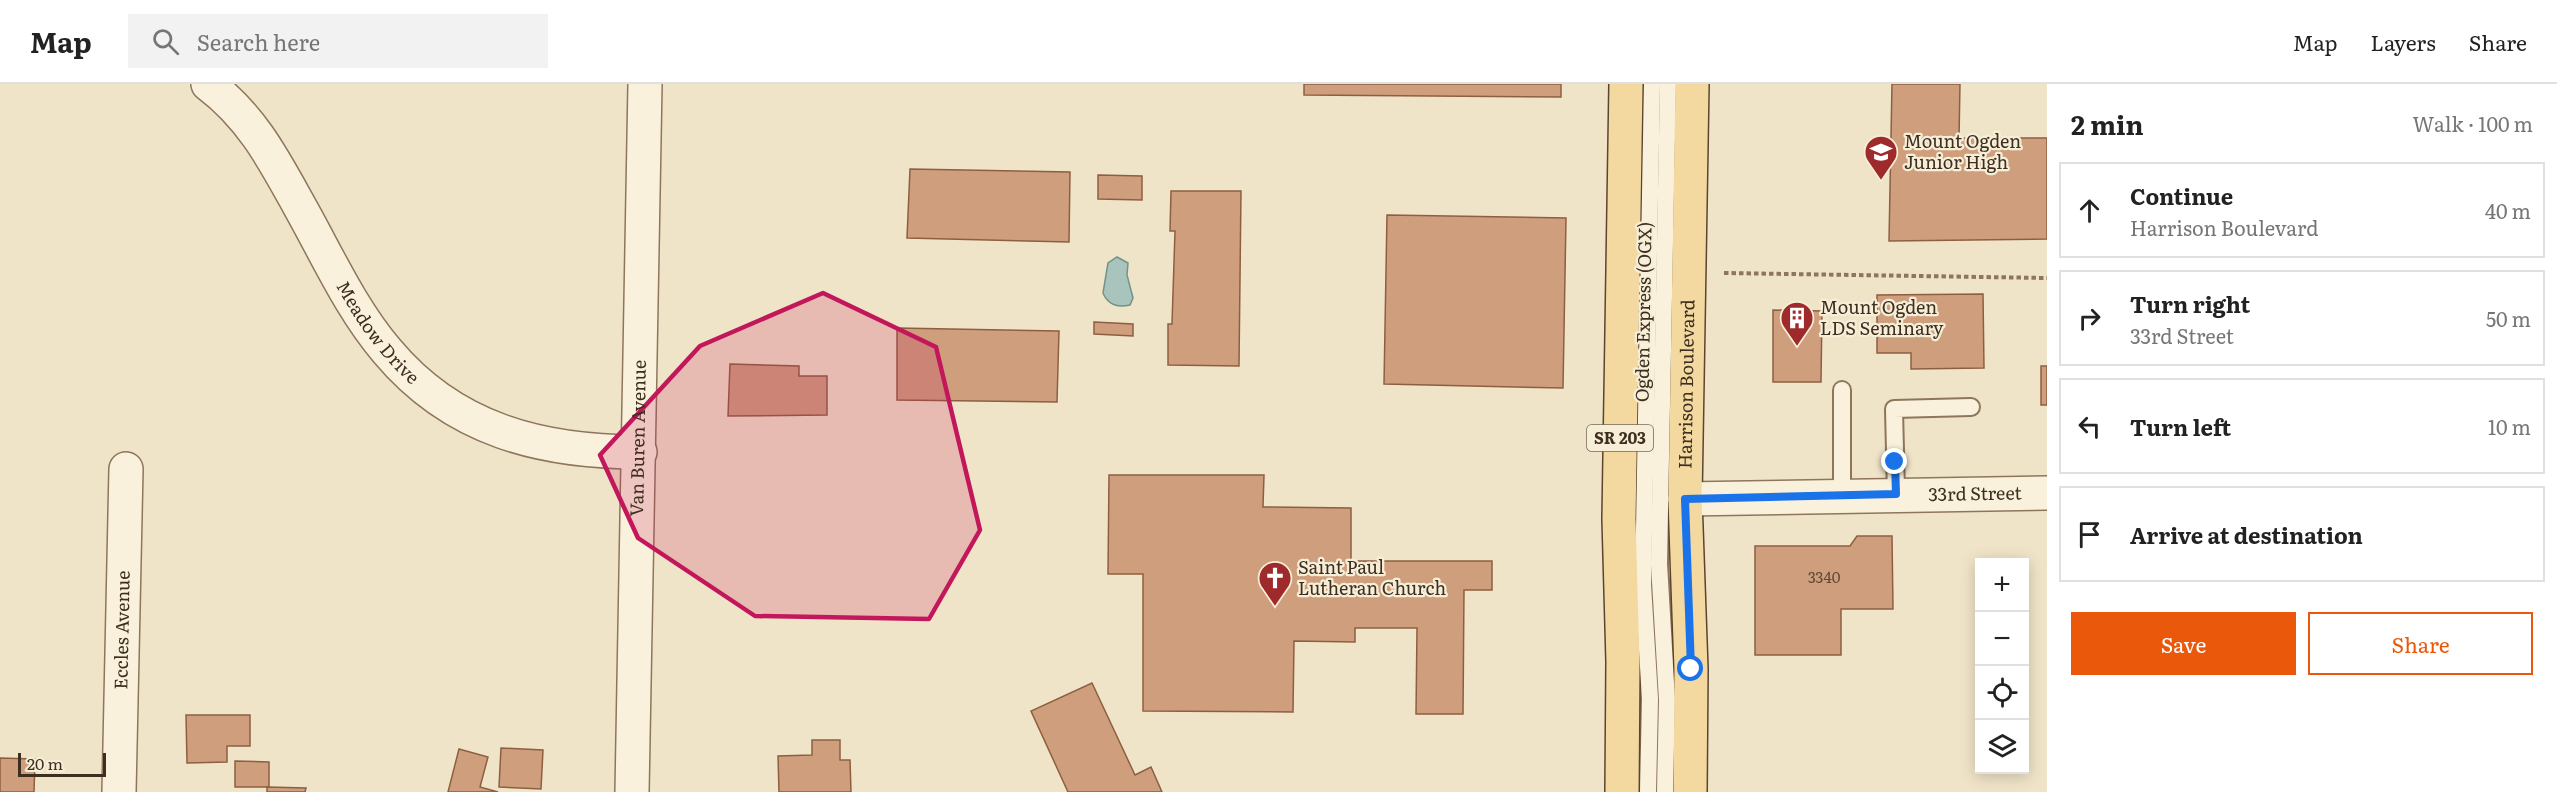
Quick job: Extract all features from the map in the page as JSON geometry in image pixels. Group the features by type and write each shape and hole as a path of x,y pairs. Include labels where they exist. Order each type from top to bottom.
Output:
{"main road":[{"name":"SR 203","path":"1622,792 1623,652 1619,519 1626,84"},
{"name":"Harrison Boulevard","path":"1690,792 1691,669 1685,499 1692,84"}],"street":[{"name":"Meadow Drive","path":"208,84 250,123 273,158 358,311 387,351 420,383 457,410 496,430 538,443 592,452 640,452"},
{"name":"Van Buren Avenue","path":"632,792 645,84"},
{"name":"Eccles Avenue","path":"119,792 126,469"},
{"name":"33rd Street","path":"1685,499 2047,493"}],"lane":[{"name":"Ogden Express (OGX)","path":"1648,792 1650,699 1643,575 1652,84"},
{"name":"Ogden Express (OGX)","path":"1665,792 1667,700 1659,564 1668,84"},
{"path":"1842,390 1842,496"},
{"path":"1896,494 1894,409 1971,407"}],"path":[{"path":"1724,273 2047,278"}],"highlighted area":[{"path":"823,293 936,347 980,530 929,619 755,616 638,538 600,455 700,346"}],"water":[{"path":"1117,257 1128,263 1127,275 1133,298 1130,305 1114,305 1103,293 1108,263"}],"building":[{"path":"1304,84 1561,84 1561,97 1304,95"},
{"path":"1892,84 1960,84 1959,138 2047,138 2047,239 1889,241"},
{"path":"910,169 1070,172 1069,242 907,238"},
{"path":"1098,175 1142,176 1142,200 1098,199"},
{"path":"1171,191 1241,191 1239,366 1168,365 1168,324 1172,324 1175,231 1170,231"},
{"path":"1387,215 1566,218 1563,388 1384,384"},
{"path":"1983,294 1984,368 1911,369 1911,353 1877,353 1877,295"},
{"name":"Mount Ogden LDS Seminary","path":"1773,310 1822,311 1821,382 1773,382"},
{"path":"1094,322 1133,324 1133,336 1094,334"},
{"path":"897,328 1059,331 1057,402 897,400"},
{"path":"730,364 799,366 799,376 827,376 827,415 728,416"},
{"path":"2041,366 2047,366 2047,405 2041,405"},
{"path":"1109,475 1264,475 1263,507 1351,508 1351,561 1492,561 1492,590 1464,590 1463,714 1416,714 1417,628 1355,628 1355,642 1294,641 1293,712 1143,711 1143,574 1108,574"},
{"path":"1857,536 1892,536 1893,609 1841,609 1841,655 1755,655 1755,546 1850,546"},
{"path":"1092,683 1135,775 1151,767 1162,792 1068,792 1031,711"},
{"path":"186,715 250,715 250,746 227,746 227,762 187,763"},
{"path":"812,740 840,740 840,760 850,760 851,792 779,792 778,756 812,755"},
{"path":"501,748 543,750 541,789 499,787"},
{"path":"459,749 488,757 480,787 498,792 448,792"},
{"path":"0,758 35,759 34,792 0,792"},
{"path":"235,761 269,762 269,787 235,787"},
{"path":"267,787 306,788 305,792 267,792"}],"place":[{"name":"Mount Ogden Junior High","path":"1881,181"},
{"name":"Mount Ogden LDS Seminary","path":"1797,347"},
{"name":"Saint Paul Lutheran Church","path":"1275,607"}],"route":[{"path":"1691,669 1685,499 1896,494 1895,462"}]}
